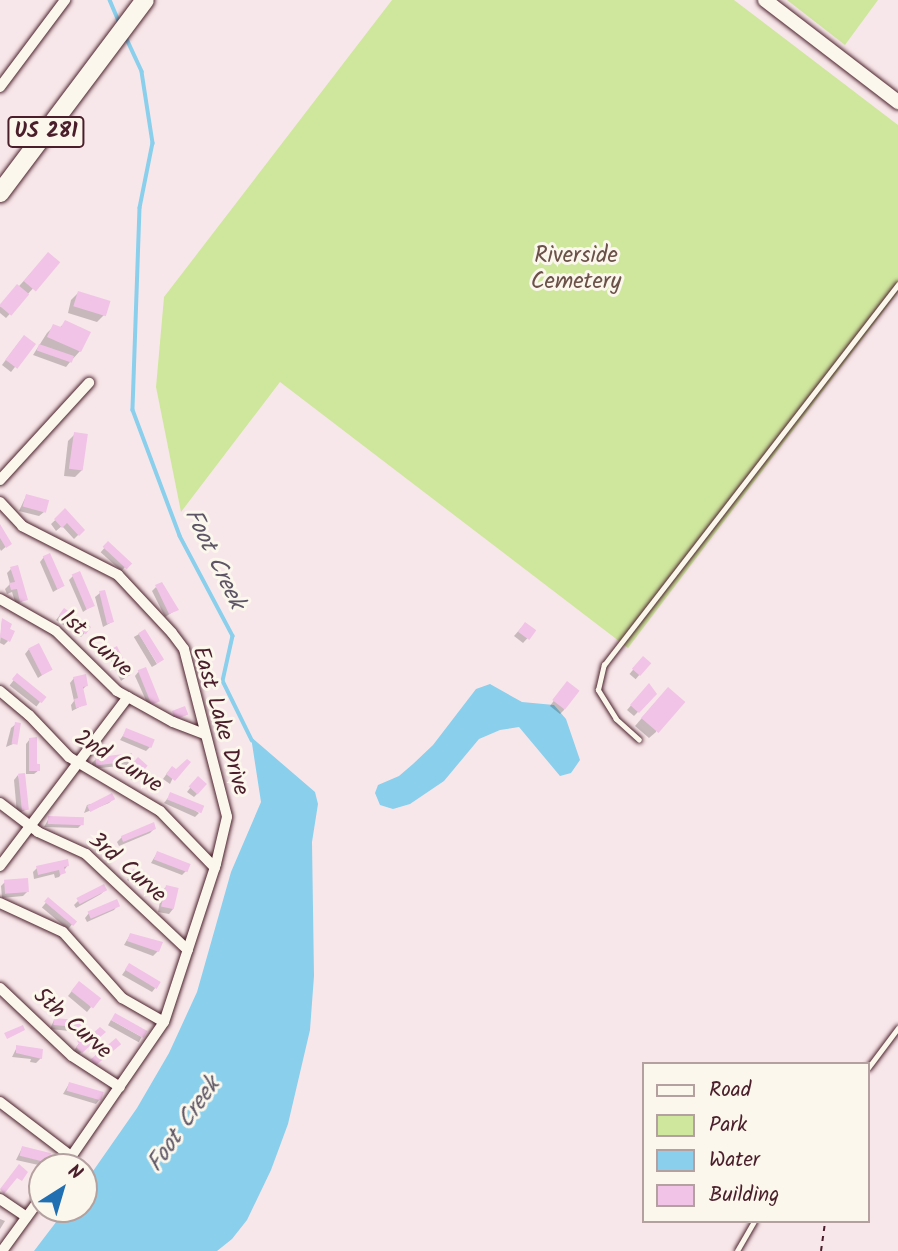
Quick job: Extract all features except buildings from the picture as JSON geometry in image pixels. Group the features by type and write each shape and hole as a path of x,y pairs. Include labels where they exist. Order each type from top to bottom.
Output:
{"highway":[{"name":"US 281","path":"0,193 145,0"}],"main road":[{"path":"765,0 898,102"}],"street":[{"path":"0,87 65,0"},
{"path":"0,480 89,383"},
{"name":"East Lake Drive","path":"0,502 22,526 118,575 172,632 184,649 227,817 215,869 164,1022 73,1153"},
{"name":"1st Curve","path":"0,599 56,631 97,675 128,697 173,722 204,734"},
{"name":"2nd Curve","path":"0,691 29,715 57,747 78,763 160,811 215,869"},
{"path":"0,866 128,697"},
{"name":"3rd Curve","path":"0,803 30,827 86,854 188,950"},
{"path":"0,903 63,932 122,998 164,1022"},
{"name":"5th Curve","path":"0,988 72,1056 120,1087"},
{"path":"0,1102 67,1153"},
{"path":"0,1199 27,1217 2,1251"}],"lane":[{"path":"639,740 616,719 598,690 604,665 898,284"},
{"path":"870,1065 898,1028"},
{"path":"737,1251 753,1223"}],"path":[{"path":"821,1251 825,1223"}],"green space":[{"name":"Riverside Cemetery","path":"392,0 734,0 898,125 898,292 628,648 280,382 181,512 156,387 164,297"},
{"path":"787,0 878,0 845,45"}],"water":[{"path":"490,684 522,702 554,705 566,719 580,760 571,773 560,776 519,727 500,730 479,739 444,781 410,804 393,809 380,805 375,793 378,785 399,776 413,764 433,745 476,689"},
{"path":"251,737 315,792 318,804 312,842 314,976 310,1030 288,1124 271,1170 247,1220 232,1239 217,1251 34,1251 55,1223 98,1223 98,1164 137,1108 169,1053 197,992 231,872 261,802"}],"waterway":[{"name":"Foot Creek","path":"110,0 120,24"},
{"name":"Foot Creek","path":"126,37 142,72 153,143 140,208 133,410 180,536 233,636 223,681 252,740"}]}
